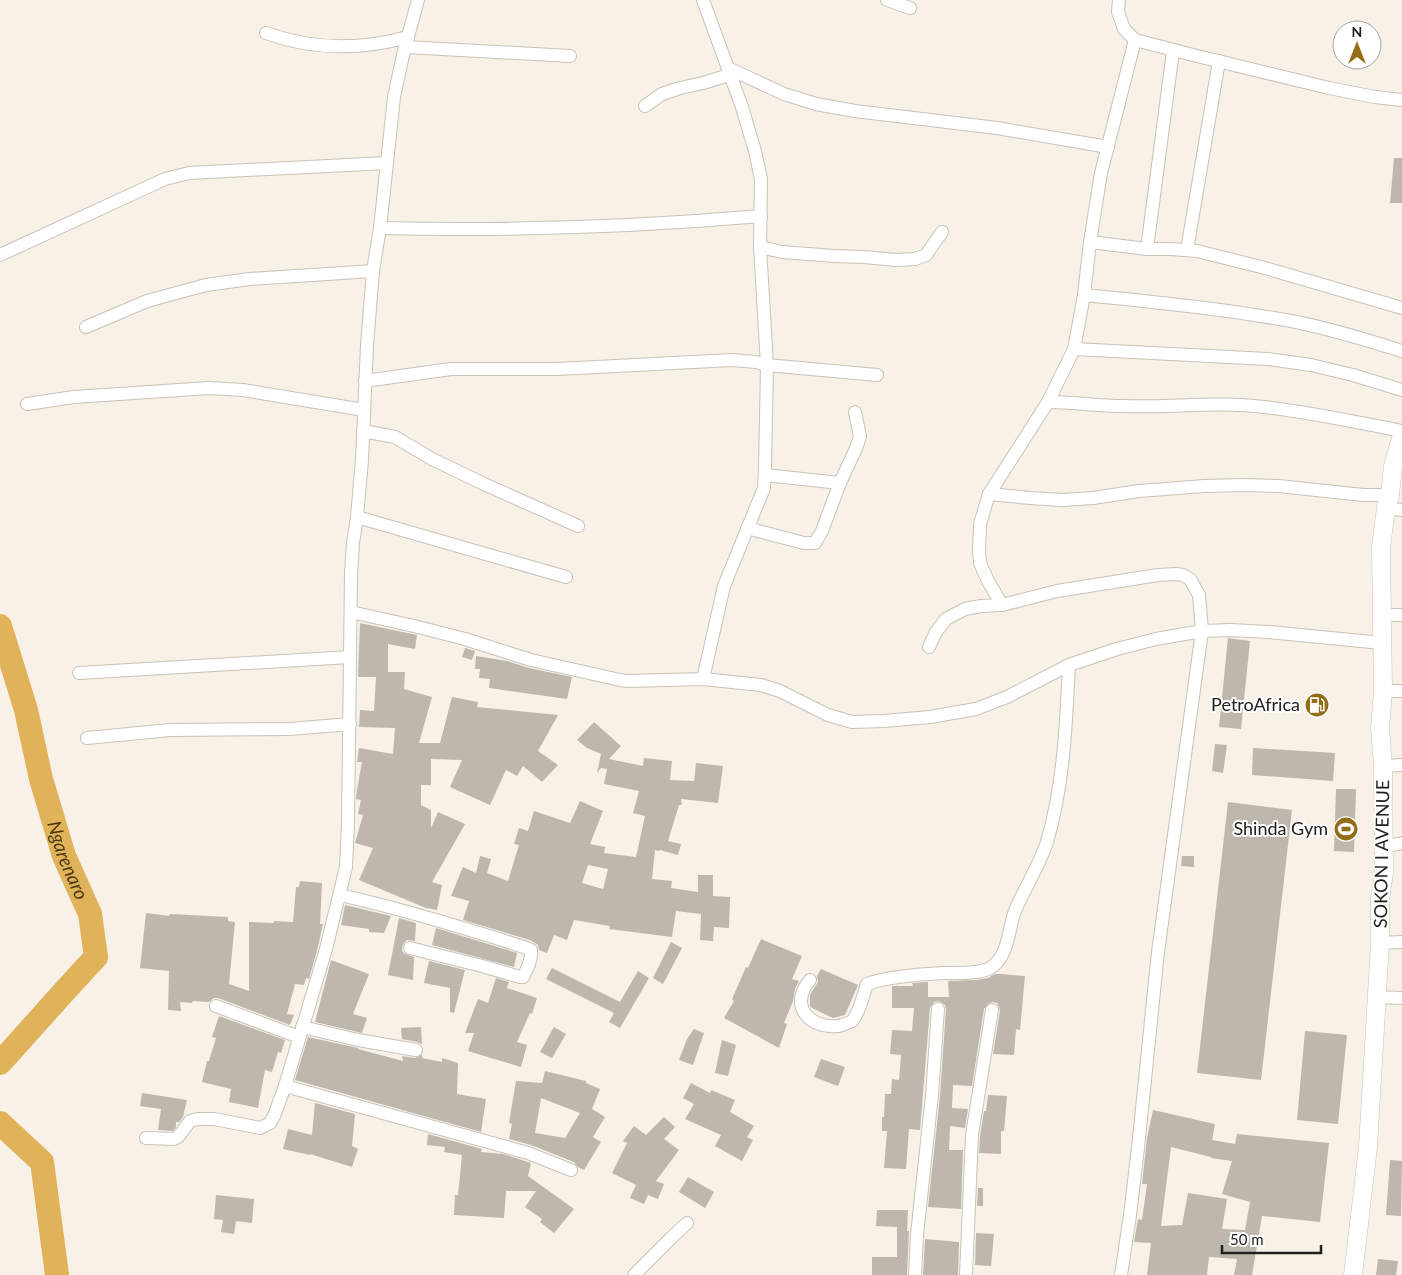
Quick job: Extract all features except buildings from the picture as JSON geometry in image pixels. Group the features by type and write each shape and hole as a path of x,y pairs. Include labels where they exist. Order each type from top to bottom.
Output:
{"street":[{"path":"146,1138 174,1139 178,1137 190,1121 198,1118 214,1119 260,1128 270,1123 285,1086 340,895 346,867 348,824 351,574 362,460 365,381 373,272 380,228 394,97 418,0"},
{"path":"703,0 742,107 761,179 760,247 767,365 764,488 724,586 703,679"},
{"path":"887,0 910,8"},
{"path":"1119,0 1118,12 1124,29 1135,40 1329,88 1402,100"},
{"path":"266,33 285,40 319,45 352,46 407,42 570,56"},
{"path":"1002,605 980,563 980,524 989,494 1048,402 1074,349 1084,295 1101,173 1135,40"},
{"path":"1147,249 1173,50"},
{"path":"1187,250 1219,61"},
{"path":"645,106 662,94 728,71 784,94 816,104 855,111 998,128 1108,147"},
{"path":"0,255 165,179 189,173 386,163"},
{"path":"380,228 445,229 625,225 694,222 761,216"},
{"path":"760,247 782,252 898,260 915,259 926,255 942,232"},
{"path":"1090,242 1147,249 1187,250 1206,253 1402,308"},
{"path":"86,327 147,302 206,286 249,279 373,272"},
{"path":"1084,295 1175,304 1263,316 1332,331 1402,351"},
{"path":"1074,349 1268,359 1311,365 1402,390"},
{"path":"365,381 451,370 566,368 732,360 877,375"},
{"path":"27,404 74,397 209,388 243,390 364,410"},
{"path":"1048,402 1122,406 1263,406 1402,431"},
{"path":"747,528 804,543 815,543 822,531 860,436 854,412"},
{"path":"363,431 395,436 432,459 578,526"},
{"name":"SOKON I AVENUE","path":"1353,1275 1368,1147 1380,944 1380,899 1384,873 1383,766 1380,728 1383,690 1381,547 1393,504 1393,466 1402,435"},
{"path":"765,475 840,483"},
{"path":"989,494 1062,500 1094,498 1139,491 1242,485 1279,486 1363,496 1393,504"},
{"path":"357,517 566,577"},
{"path":"928,647 946,619 965,609 1002,605 1057,591 1130,578 1176,574 1190,579 1199,595 1202,631 1158,952 1137,1156 1121,1275"},
{"path":"351,612 414,626 531,660 620,680 703,679 761,685 780,691 828,715 852,722 930,718 976,709 1007,697 1070,665 1117,649 1156,639 1202,631 1230,630 1278,633 1382,643"},
{"path":"1381,615 1402,615"},
{"path":"79,673 350,656"},
{"path":"810,980 803,990 801,1001 802,1009 807,1017 827,1027 840,1026 852,1021 867,984 902,977 944,973 970,973 990,969 1002,956 1015,912 1036,869 1053,819 1064,746 1070,665"},
{"path":"1383,690 1402,691"},
{"path":"87,738 170,730 290,729 350,724"},
{"path":"1383,766 1402,765"},
{"path":"1384,847 1402,843"},
{"path":"340,895 451,924 527,948 531,954 525,974 523,977 520,977 410,948"},
{"path":"1380,944 1402,942"},
{"path":"1376,997 1402,998"},
{"path":"216,1006 301,1032 416,1050"},
{"path":"915,1275 938,1009"},
{"path":"966,1275 972,1135 992,1010"},
{"path":"285,1086 528,1153 572,1170"},
{"path":"634,1275 687,1223"}],"waterway":[{"name":"Ngarenaro","path":"0,626 26,710 41,779 64,856 90,914 96,957 0,1063"},
{"name":"Ngarenaro","path":"0,1123 42,1162 57,1275"}],"place":[{"name":"PetroAfrica","path":"1317,705"},
{"name":"Shinda Gym","path":"1346,829"}]}
